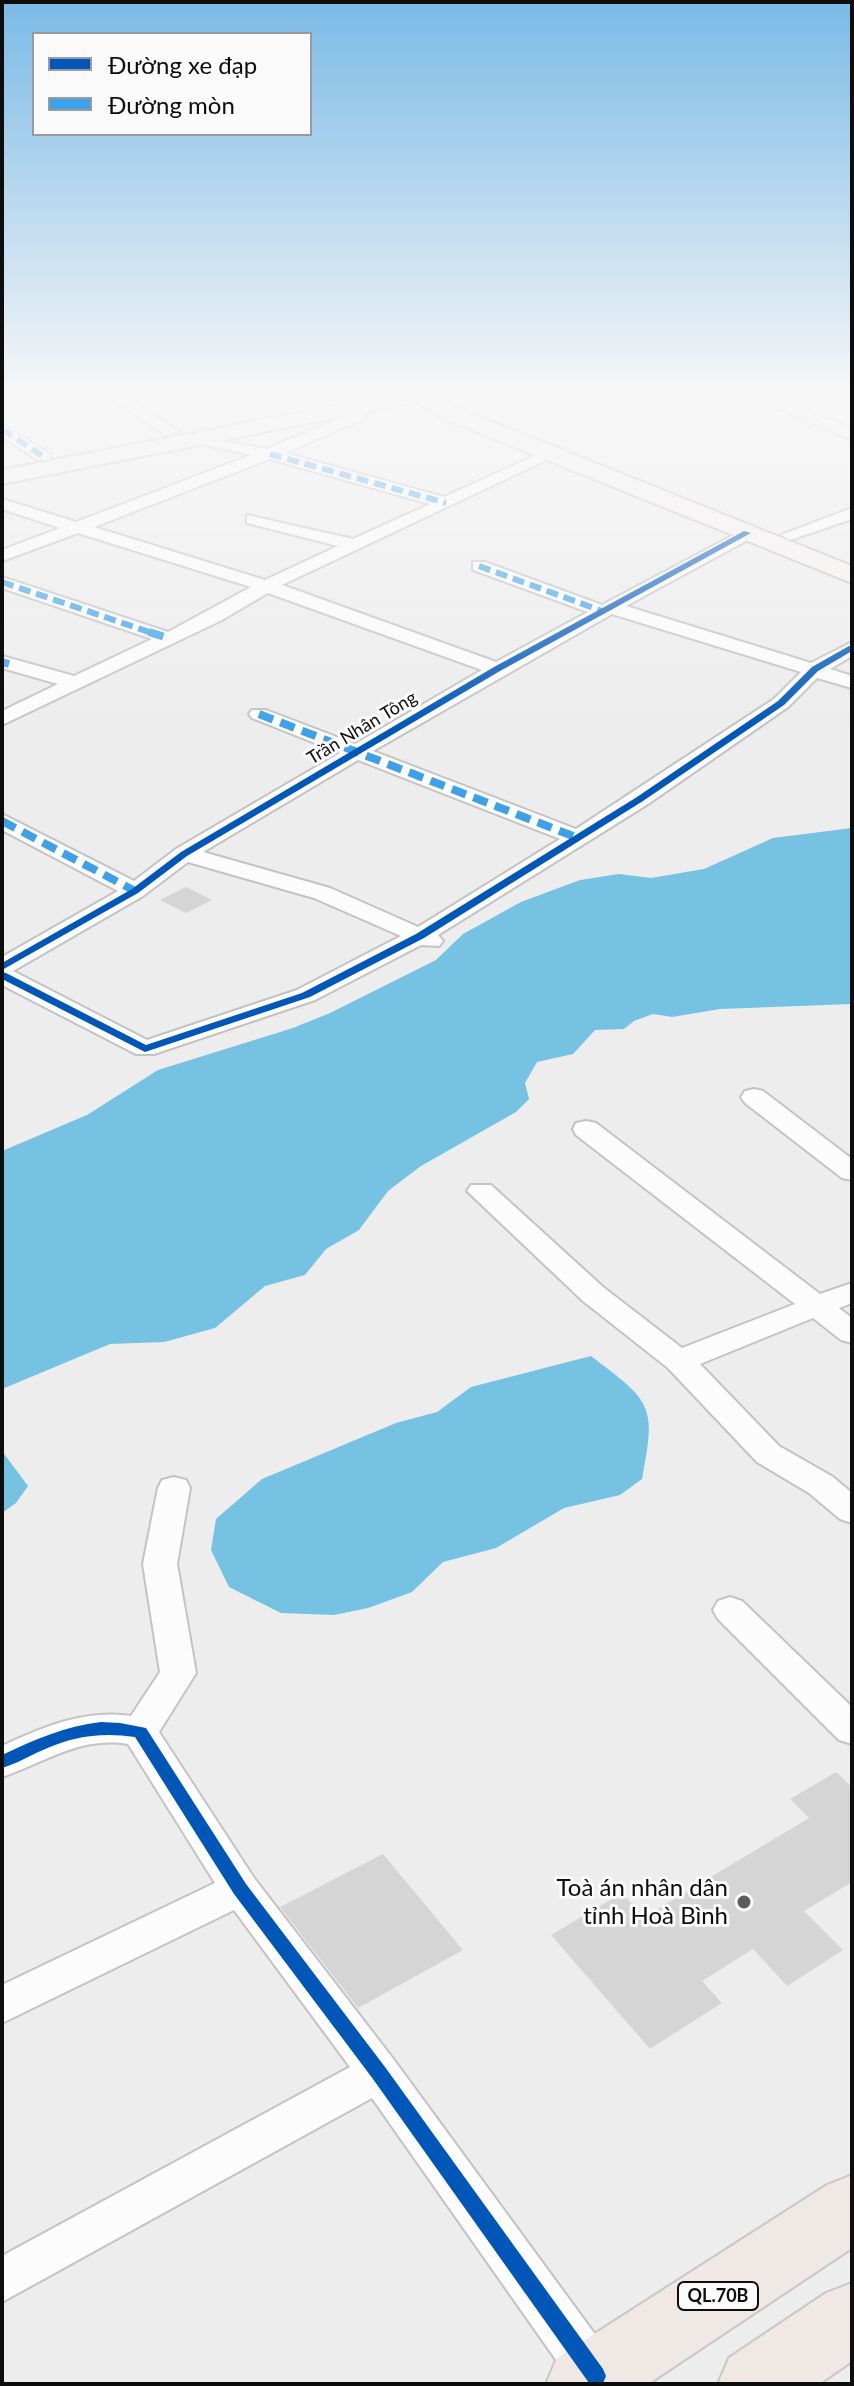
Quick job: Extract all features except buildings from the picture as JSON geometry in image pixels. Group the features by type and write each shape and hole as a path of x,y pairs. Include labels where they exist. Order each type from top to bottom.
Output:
{"main road":[{"path":"686,505 746,528 790,535 852,560"},
{"path":"693,505 852,575"},
{"name":"QL.70B","path":"590,2380 852,2208"},
{"path":"755,2384 852,2318"}],"street":[{"path":"6,505 266,586 458,652 497,669"},
{"path":"2,556 135,505"},
{"path":"2,719 266,586 441,505"},
{"path":"790,535 852,513"},
{"path":"253,519 355,545"},
{"name":"Trần Nhân Tông","path":"2,967 135,891 184,854 497,669 746,528"},
{"path":"479,566 606,609 852,682"},
{"path":"2,582 168,638"},
{"path":"2,975 145,1049 306,995 426,938 781,703 815,669 852,648"},
{"path":"4,664 76,683"},
{"path":"259,714 578,838"},
{"path":"2,821 135,891"},
{"path":"184,854 322,893 426,938"},
{"path":"754,1097 852,1172"},
{"path":"586,1129 852,1333"},
{"path":"481,1191 593,1294 679,1361 768,1454 821,1485 852,1511"},
{"path":"679,1361 852,1292"},
{"path":"140,1732 178,1673 160,1564 174,1488"},
{"path":"730,1610 852,1730"},
{"path":"2,1762 73,1729 117,1727 140,1732 240,1889 379,2073 590,2380"},
{"path":"2,2005 240,1889"},
{"path":"2,2280 379,2073"}],"water":[{"path":"852,828 852,1004 720,1009 672,1017 653,1014 634,1021 624,1029 595,1030 573,1054 537,1062 525,1083 529,1099 516,1112 421,1166 388,1191 359,1230 326,1249 305,1275 265,1286 215,1328 164,1342 110,1344 2,1389 2,1151 87,1115 158,1070 293,1028 330,1013 436,960 463,934 521,902 580,880 619,874 651,878 704,869 773,838"},
{"path":"591,1356 637,1395 648,1419 649,1435 642,1479 620,1495 564,1508 496,1548 443,1562 412,1592 368,1608 334,1615 281,1613 229,1587 211,1550 216,1519 262,1479 396,1423 437,1412 471,1387"},
{"path":"2,1451 28,1486 16,1503 2,1513"}],"marked path":[{"path":"479,566 602,611"},
{"path":"2,582 168,638"},
{"path":"2,662 9,664"},
{"path":"259,714 578,838"},
{"path":"2,821 135,891"}],"cycle path":[{"path":"2,967 135,891 184,854 497,669 747,533"},
{"path":"2,975 145,1049 306,995 420,936 640,799 781,703 815,669 852,648"},
{"path":"2,1762 53,1739 84,1730 101,1728 140,1732 240,1889 379,2073 596,2376"}],"place":[{"name":"Toà án nhân dân tỉnh Hoà Bình","path":"744,1902"}]}
